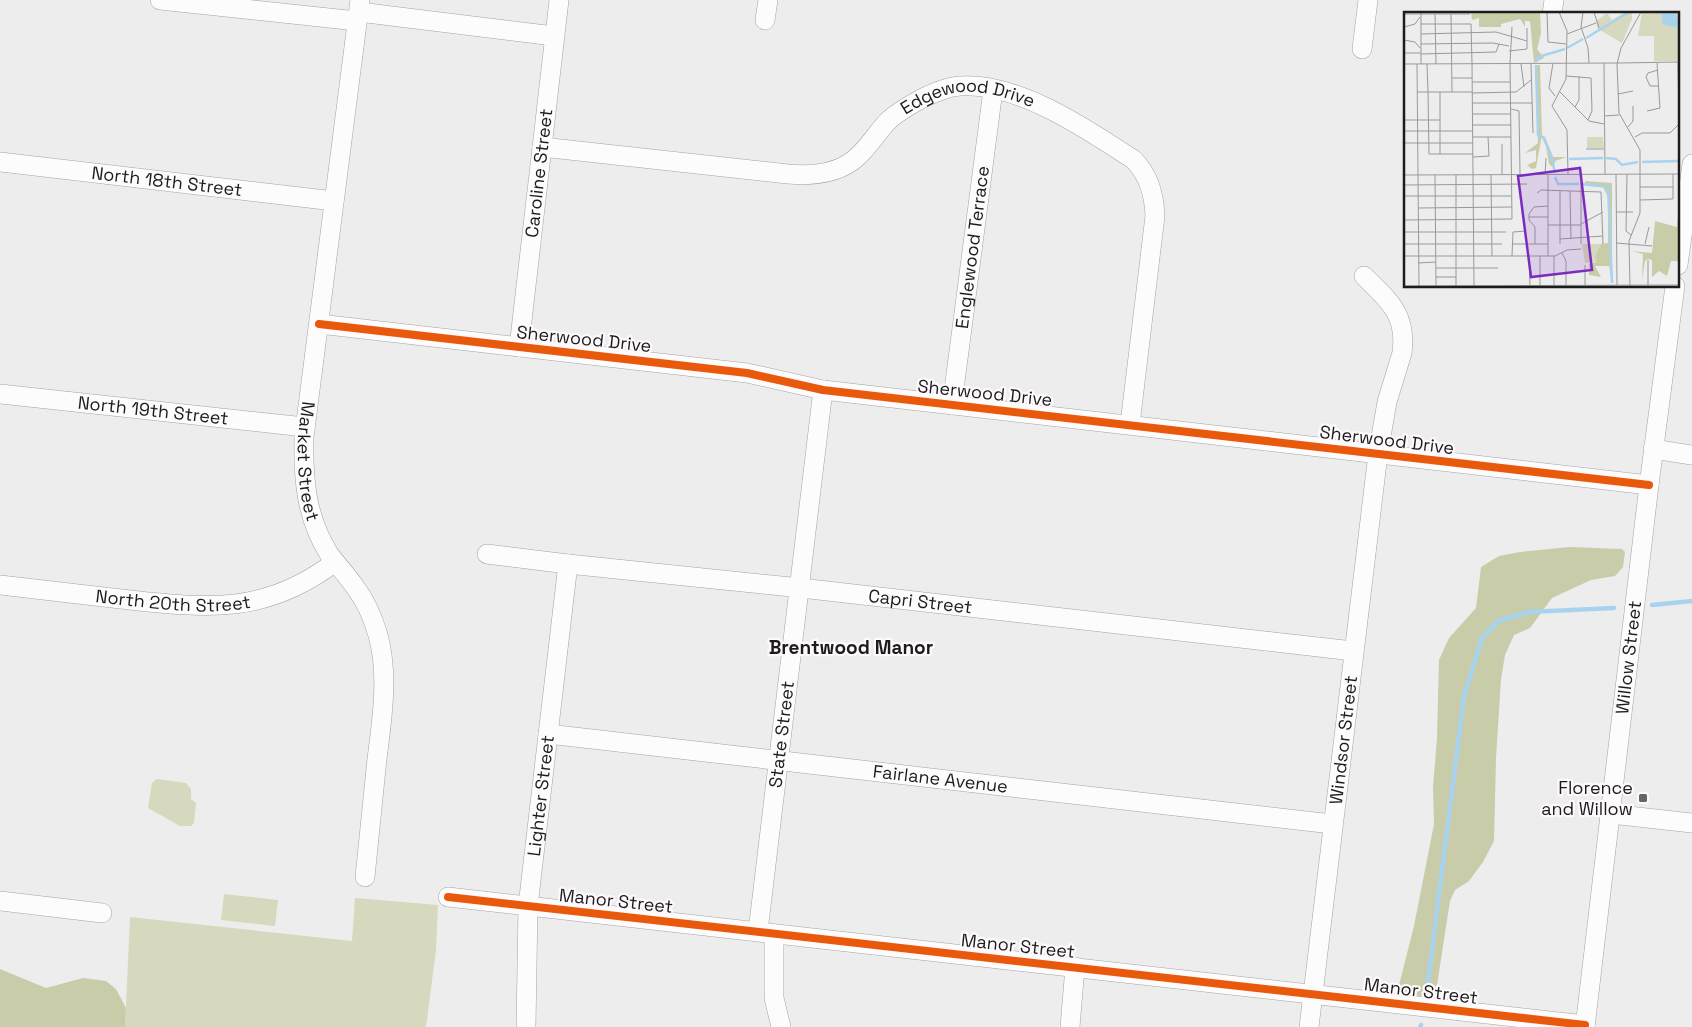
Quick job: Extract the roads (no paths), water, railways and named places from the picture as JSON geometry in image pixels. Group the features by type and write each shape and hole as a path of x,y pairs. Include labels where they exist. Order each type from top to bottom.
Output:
{"street":[{"path":"160,0 359,11 554,36"},
{"name":"Caroline Street","path":"519,347 558,0"},
{"path":"765,20 768,0"},
{"path":"1362,49 1368,0"},
{"name":"Market Street","path":"359,11 305,427 303,466 306,492 317,531 336,562 360,593 378,635 383,668 381,725 365,877"},
{"name":"Edgewood Drive","path":"542,147 788,174 820,174 839,168 856,158 891,118 912,104 936,92 961,86 993,90 1026,98 1072,122 1134,160 1140,166 1153,192 1155,216 1130,424"},
{"name":"Englewood Terrace","path":"952,405 993,90"},
{"name":"North 18th Street","path":"0,162 334,201"},
{"path":"1680,250 1692,164"},
{"name":"Windsor Street","path":"1309,1027 1378,454 1388,402 1402,353 1403,334 1396,311 1364,276"},
{"name":"Willow Street","path":"1585,1026 1653,450 1675,288"},
{"name":"Sherwood Drive","path":"319,324 747,373 823,390 1649,485"},
{"name":"State Street","path":"781,1027 774,998 766,933 778,761 823,390"},
{"name":"North 19th Street","path":"0,394 305,427"},
{"path":"1653,450 1692,455"},
{"name":"Capri Street","path":"487,554 1353,651"},
{"name":"North 20th Street","path":"0,585 184,606 228,606 252,602 283,593 306,583 336,562"},
{"name":"Lighter Street","path":"526,1027 528,906 568,564"},
{"name":"Fairlane Avenue","path":"548,734 1332,824"},
{"path":"1611,814 1692,823"},
{"name":"Manor Street","path":"448,897 1585,1026"},
{"path":"0,901 102,913"},
{"path":"1070,1027 1075,967"}],"waterway":[{"path":"1652,605 1692,601"},
{"path":"1427,989 1464,696 1482,638 1498,621 1528,612 1614,608"}],"place":[{"name":"Florence and Willow","path":"1643,798"}],"district":[{"name":"Brentwood Manor","path":"851,647"}]}
